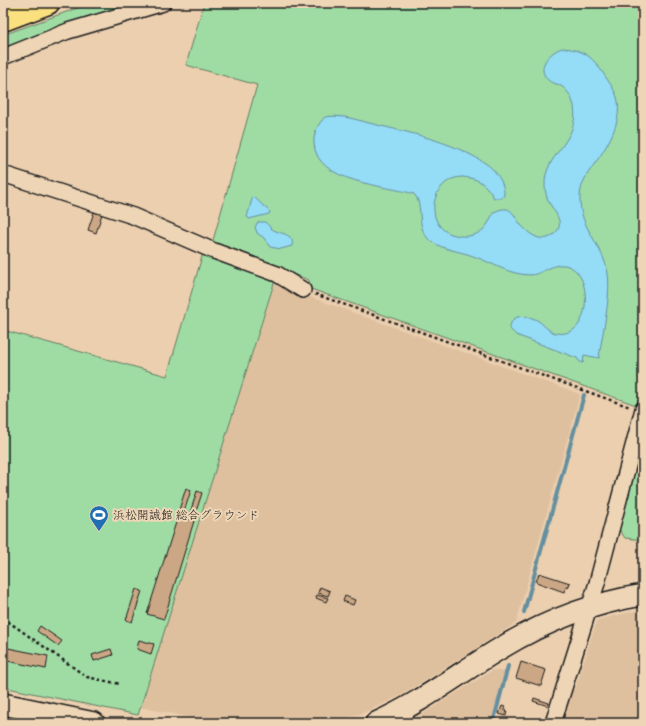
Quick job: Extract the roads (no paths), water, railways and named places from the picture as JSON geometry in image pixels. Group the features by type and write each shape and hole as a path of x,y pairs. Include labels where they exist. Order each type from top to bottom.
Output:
{"highway":[{"path":"3,20 48,3"}],"street":[{"path":"3,57 68,31 163,3"},
{"path":"3,174 133,216 214,251 277,274 303,290"},
{"path":"553,723 590,608 643,410"},
{"path":"376,723 427,696 518,638 555,620 590,608 643,595"},
{"path":"3,704 94,723"}],"water":[{"path":"562,48 575,50 586,54 595,62 614,91 617,97 618,105 617,121 614,130 603,152 585,179 580,195 581,211 587,227 606,265 609,286 607,311 599,358 584,355 583,363 577,358 516,335 510,329 513,320 524,316 537,320 549,330 557,333 566,333 578,326 585,308 585,291 580,276 575,270 568,266 558,265 531,275 515,273 473,256 436,244 426,236 423,230 419,205 414,194 370,185 339,175 327,167 318,157 314,144 314,136 318,126 325,117 331,116 355,119 416,134 445,143 472,155 489,166 501,181 504,195 502,198 494,198 485,186 474,179 463,177 452,179 443,185 437,194 434,203 434,214 438,223 445,230 459,236 477,234 484,229 494,212 505,209 509,210 522,226 532,235 544,239 549,238 557,231 559,227 559,220 546,195 546,175 555,156 572,130 574,106 567,91 562,86 550,82 544,75 543,70 549,56"},
{"path":"254,197 270,212 269,214 249,219 247,217 252,199"},
{"path":"258,222 265,222 275,231 289,236 292,246 281,249 270,247 264,238 257,233 255,227"}],"waterway":[{"path":"524,612 584,395"},
{"path":"493,723 508,666"}],"place":[{"name":"浜松開誠館 総合グラウンド","path":"99,532"}]}
